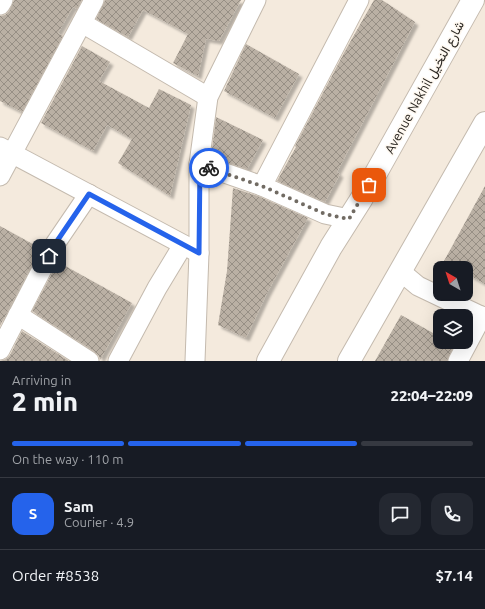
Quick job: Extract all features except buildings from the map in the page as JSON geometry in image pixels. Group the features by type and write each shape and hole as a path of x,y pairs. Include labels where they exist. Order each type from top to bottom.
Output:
{"street":[{"path":"0,5 3,0"},
{"path":"0,176 6,150 82,24 94,0"},
{"path":"195,361 191,249 208,97 256,0"},
{"path":"262,186 359,0"},
{"name":"Avenue Nakhil شارع النخيل","path":"268,361 471,1"},
{"path":"82,24 208,97"},
{"path":"349,361 485,123"},
{"path":"6,150 191,249"},
{"path":"200,164 262,186 325,214 349,219"},
{"path":"0,350 55,244 89,194"},
{"path":"118,361 157,288 191,249"},
{"path":"400,271 418,286 483,317 458,361"},
{"path":"18,315 89,361"}],"way so far":[{"path":"209,168 262,186 325,214 349,219 369,185"}],"route":[{"path":"49,256 55,244 89,194 199,253 200,164 209,168"}]}
